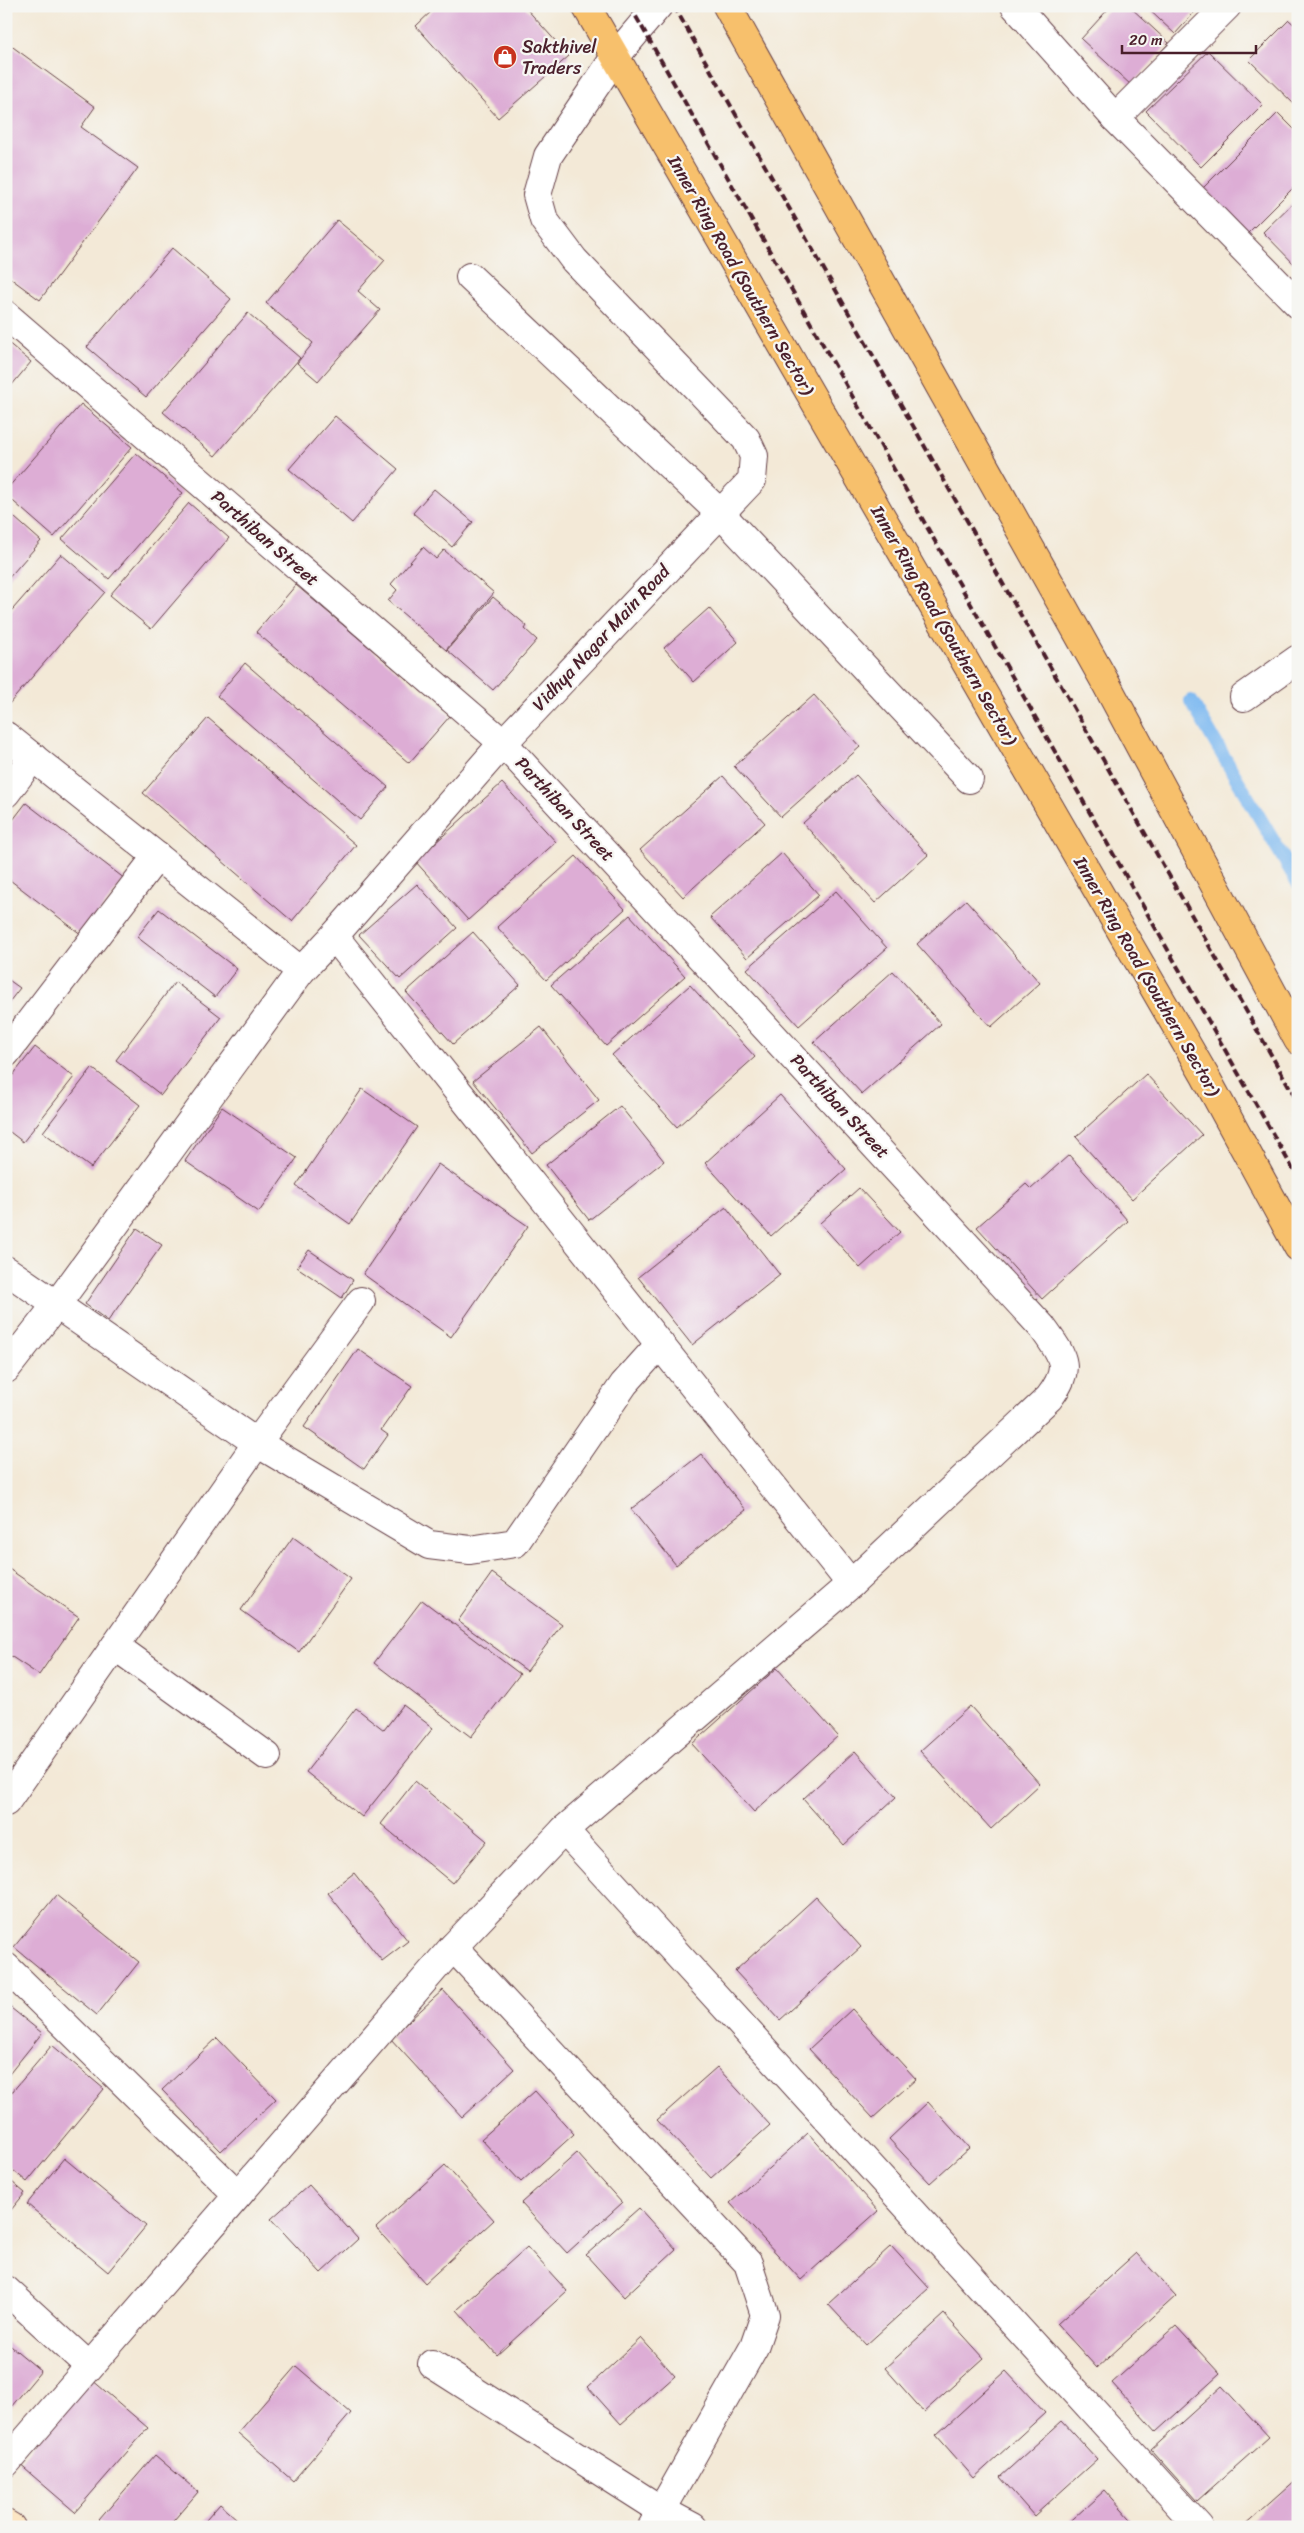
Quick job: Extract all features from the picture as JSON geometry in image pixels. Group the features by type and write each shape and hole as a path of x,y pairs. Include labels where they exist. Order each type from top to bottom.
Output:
{"main road":[{"name":"Inner Ring Road (Southern Sector)","path":"586,6 1205,1076 1298,1247"},
{"path":"727,6 1103,678 1298,1040"}],"street":[{"name":"Vidhya Nagar Main Road","path":"6,1369 57,1304 300,971 334,936 503,743 752,480 754,456 746,439 574,260 544,220 537,196 548,156 615,57 658,6"},
{"path":"1015,6 1115,118 1298,304"},
{"path":"1115,118 1227,6"},
{"path":"470,277 720,513 969,779"},
{"name":"Parthiban Street","path":"6,315 503,743 1042,1327 1056,1346 1063,1363 1062,1381 1049,1398 851,1584"},
{"path":"1244,697 1298,659"},
{"path":"6,736 300,971"},
{"path":"6,793 33,757"},
{"path":"6,1053 157,856"},
{"path":"6,2463 452,1947 564,1830 851,1584 334,936"},
{"path":"6,1270 258,1443 429,1545 470,1550 515,1543 624,1384 660,1344"},
{"path":"6,1802 258,1443 361,1301"},
{"path":"115,1646 267,1756"},
{"path":"564,1830 1199,2527"},
{"path":"452,1947 748,2263 765,2314 754,2347 656,2518"},
{"path":"6,1967 238,2195"},
{"path":"6,2290 90,2366"},
{"path":"432,2364 656,2518 693,2527"},
{"path":"6,2524 11,2527"}],"building":[{"path":"437,6 524,6 569,56 498,118 416,26"},
{"path":"1111,6 1129,6 1169,43 1131,85 1081,39"},
{"path":"1145,6 1200,6 1175,34"},
{"path":"1289,20 1298,28 1298,108 1249,60"},
{"path":"6,42 95,107 81,127 138,168 40,300 6,275"},
{"path":"1208,51 1263,105 1201,167 1146,111"},
{"path":"1278,113 1298,133 1298,183 1248,233 1203,188"},
{"path":"1298,198 1298,268 1263,232"},
{"path":"337,220 385,260 358,291 380,310 318,381 297,363 313,343 266,303"},
{"path":"172,248 231,299 146,397 87,347"},
{"path":"248,313 300,358 215,456 163,412"},
{"path":"6,341 31,362 6,392"},
{"path":"81,404 132,447 54,537 6,495 6,490"},
{"path":"335,416 398,469 352,523 289,469"},
{"path":"136,453 183,493 109,579 62,539"},
{"path":"434,489 473,522 452,547 413,513"},
{"path":"189,503 229,538 151,629 110,595"},
{"path":"6,510 41,541 6,581"},
{"path":"423,547 436,559 444,550 494,593 446,650 388,601 397,590 391,584"},
{"path":"61,554 105,592 9,704 6,702 6,617"},
{"path":"296,585 450,716 409,763 256,632"},
{"path":"493,597 527,626 525,629 537,640 493,690 447,650"},
{"path":"709,608 738,642 694,682 664,648"},
{"path":"245,663 388,787 360,820 217,696"},
{"path":"814,695 860,747 781,817 734,766"},
{"path":"208,718 356,845 292,921 143,793"},
{"path":"856,775 928,855 875,903 803,823"},
{"path":"723,776 765,823 683,897 640,850"},
{"path":"502,783 556,842 468,920 415,861"},
{"path":"26,803 125,879 82,935 6,877 6,829"},
{"path":"782,853 819,895 747,958 710,917"},
{"path":"576,856 625,909 546,980 497,927"},
{"path":"417,884 457,928 400,979 359,935"},
{"path":"836,891 887,948 799,1026 747,969"},
{"path":"966,900 1040,983 991,1027 917,944"},
{"path":"159,909 237,969 215,997 137,937"},
{"path":"630,915 685,976 606,1046 551,985"},
{"path":"473,932 520,985 453,1044 406,992"},
{"path":"893,971 941,1024 862,1094 814,1042"},
{"path":"6,978 20,988 6,1006"},
{"path":"175,982 221,1017 161,1095 116,1060"},
{"path":"690,985 755,1057 677,1127 612,1055"},
{"path":"541,1027 599,1100 532,1153 473,1081"},
{"path":"35,1047 74,1077 23,1142 6,1129 6,1084"},
{"path":"92,1068 140,1105 91,1168 43,1132"},
{"path":"1146,1074 1202,1135 1132,1199 1076,1137"},
{"path":"362,1089 417,1127 350,1224 296,1186"},
{"path":"780,1095 846,1169 771,1236 705,1163"},
{"path":"620,1106 664,1161 589,1220 546,1165"},
{"path":"222,1107 297,1158 259,1212 185,1161"},
{"path":"1069,1155 1128,1221 1042,1299 977,1227 1026,1184 1031,1189"},
{"path":"438,1164 528,1226 451,1337 363,1274"},
{"path":"859,1188 900,1232 860,1268 820,1223"},
{"path":"726,1207 780,1275 692,1345 638,1277"},
{"path":"137,1228 162,1245 108,1321 85,1304"},
{"path":"309,1250 353,1280 342,1298 297,1267"},
{"path":"358,1349 412,1386 381,1430 388,1435 364,1469 304,1427"},
{"path":"701,1454 746,1510 676,1565 631,1509"},
{"path":"293,1537 351,1579 299,1652 241,1610"},
{"path":"6,1567 79,1617 39,1675 6,1653"},
{"path":"492,1573 562,1624 527,1671 458,1621"},
{"path":"422,1600 520,1674 471,1737 374,1663"},
{"path":"777,1668 838,1736 754,1812 692,1744"},
{"path":"403,1705 433,1728 362,1817 306,1772 356,1708 384,1730"},
{"path":"970,1706 1040,1784 991,1829 920,1751"},
{"path":"855,1751 896,1797 844,1845 803,1799"},
{"path":"415,1781 487,1841 452,1883 381,1824"},
{"path":"354,1873 408,1941 382,1961 328,1893"},
{"path":"56,1895 139,1962 97,2015 14,1947"},
{"path":"816,1897 861,1947 780,2020 735,1971"},
{"path":"443,1990 514,2069 462,2117 390,2038"},
{"path":"6,2004 42,2033 6,2078"},
{"path":"852,2009 916,2079 873,2118 809,2049"},
{"path":"217,2038 276,2099 221,2151 162,2090"},
{"path":"52,2045 104,2089 27,2182 6,2164 6,2099"},
{"path":"717,2067 770,2125 711,2178 657,2120"},
{"path":"535,2091 574,2134 521,2182 481,2139"},
{"path":"928,2102 969,2148 930,2183 889,2139"},
{"path":"808,2133 878,2211 801,2280 730,2203"},
{"path":"577,2153 622,2203 567,2253 521,2203"},
{"path":"64,2158 146,2226 108,2272 27,2204"},
{"path":"445,2165 494,2220 425,2283 376,2228"},
{"path":"6,2177 25,2193 6,2216"},
{"path":"309,2185 358,2239 321,2273 271,2219"},
{"path":"639,2208 676,2249 624,2297 586,2255"},
{"path":"891,2246 929,2288 866,2345 828,2304"},
{"path":"527,2247 567,2291 497,2355 457,2310"},
{"path":"1136,2253 1176,2296 1097,2368 1057,2324"},
{"path":"944,2314 984,2358 924,2412 885,2368"},
{"path":"1176,2326 1220,2374 1156,2432 1112,2383"},
{"path":"641,2338 675,2376 621,2424 588,2387"},
{"path":"6,2342 41,2371 6,2413"},
{"path":"296,2366 351,2413 293,2481 238,2433"},
{"path":"1006,2371 1045,2413 974,2478 936,2435"},
{"path":"91,2379 148,2428 75,2512 18,2463"},
{"path":"1222,2386 1269,2437 1197,2501 1151,2450"},
{"path":"1062,2421 1097,2459 1034,2516 1000,2477"},
{"path":"155,2455 198,2492 168,2527 106,2527 99,2520"},
{"path":"1298,2478 1298,2527 1243,2527"},
{"path":"1105,2490 1138,2527 1064,2527"},
{"path":"220,2504 246,2527 200,2527"}],"waterway":[{"path":"1191,701 1298,883"}],"railway":[{"path":"630,6 1298,1178"},
{"path":"674,6 1298,1102"}],"place":[{"name":"Sakthivel Traders","path":"505,57"}]}
